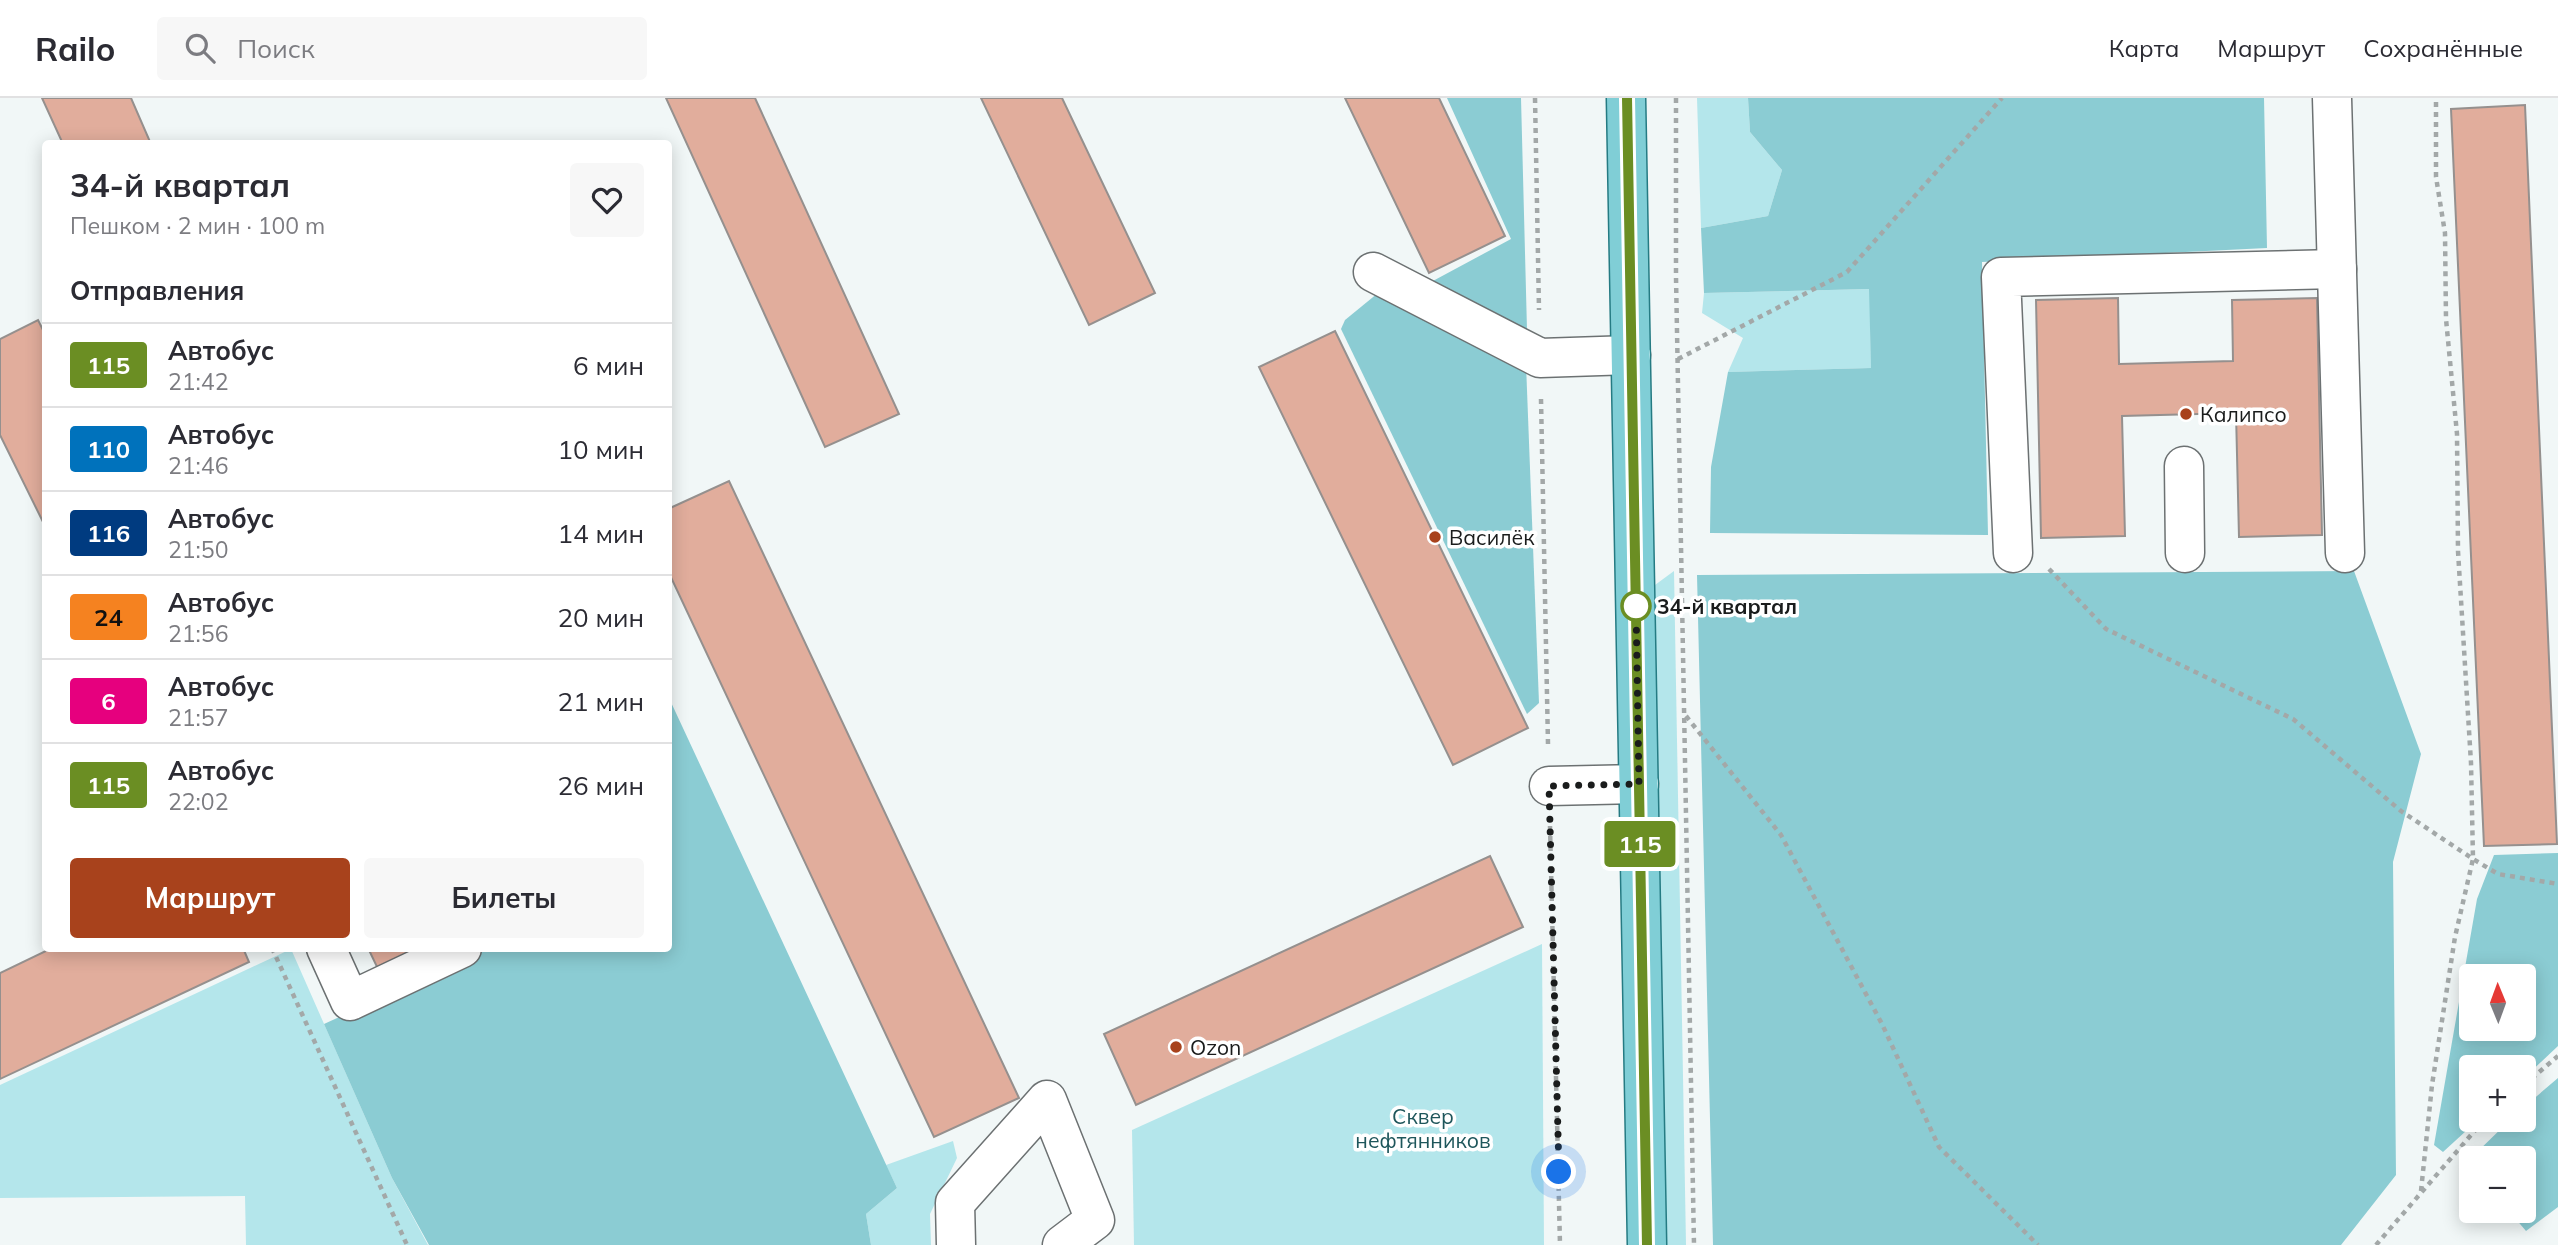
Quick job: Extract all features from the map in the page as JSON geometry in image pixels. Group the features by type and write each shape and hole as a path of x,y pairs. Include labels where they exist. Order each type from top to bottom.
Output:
{"main road":[{"path":"1626,98 1647,1245"}],"lane":[{"path":"2332,98 2345,553"},
{"path":"2028,558 2001,277 2337,270"},
{"path":"1373,272 1540,358 1631,355"},
{"path":"2184,466 2185,553"},
{"path":"1549,786 1639,784"},
{"path":"328,952 350,1001 454,952"},
{"path":"956,1245 955,1203 1047,1100 1095,1220 1062,1245"}],"path":[{"path":"1535,98 1560,1245"},
{"path":"1676,98 1694,1245"},
{"path":"1678,359 1847,272 2002,98"},
{"path":"2421,1191 2432,1085 2455,937 2473,859 2471,763 2458,551 2457,434 2446,319 2445,233 2436,177 2436,98"},
{"path":"2028,558 2106,629 2292,719 2401,811 2473,859 2498,874 2558,884"},
{"path":"1685,715 1781,835 1882,1024 1939,1147 2038,1245"},
{"path":"274,952 407,1245"},
{"path":"2536,1075 2558,1056"},
{"path":"2376,1245 2473,1132"}],"green space":[{"path":"1697,98 1748,98 1750,132 1782,170 1768,216 1701,228"},
{"path":"1870,289 1871,368 1728,372 1743,338 1702,313 1704,293"},
{"path":"1674,571 1686,1245 1659,1245 1647,599 1655,585"},
{"name":"Сквер нефтянников","path":"1542,944 1544,1245 1134,1245 1132,1130"},
{"path":"285,952 292,952 392,1178 428,1245 246,1245 245,1196 0,1198 0,1085"},
{"path":"953,1141 957,1158 930,1214 931,1245 871,1245 866,1214 897,1188 886,1165"}],"shaded area":[{"path":"1447,98 1521,98 1527,330 1431,282 1511,239"},
{"path":"1748,98 2264,98 2267,248 1982,262 1988,535 1710,533 1711,467 1728,372 1871,368 1869,289 1704,293 1701,228 1768,216 1782,170 1750,132"},
{"path":"1378,293 1526,364 1539,703 1527,714 1341,329 1345,320"},
{"path":"2354,571 2421,754 2393,862 2396,1175 2341,1245 1713,1245 1697,575"},
{"path":"672,704 897,1188 866,1214 871,1245 429,1245 392,1178 324,1024 481,952 672,952"},
{"path":"2558,853 2558,1046 2536,1067 2536,1055 2459,1055 2459,1132 2465,1132 2443,1152 2434,1145 2459,1002 2459,1041 2536,1041 2536,964 2466,964 2477,899 2494,855"},
{"path":"2558,1078 2558,1207 2526,1231 2519,1223 2536,1223 2536,1146 2483,1146 2498,1132 2536,1132 2536,1097"}],"building":[{"path":"42,98 131,98 149,140 61,140"},
{"path":"666,98 755,98 899,414 825,447"},
{"path":"981,98 1062,98 1155,293 1089,325"},
{"path":"1345,98 1439,98 1505,236 1429,273"},
{"path":"2525,105 2557,844 2484,846 2451,109"},
{"path":"2118,298 2119,364 2233,361 2232,300 2317,298 2322,535 2239,537 2236,413 2122,416 2125,536 2041,538 2036,300"},
{"path":"38,320 42,328 42,520 0,435 0,339"},
{"path":"1335,331 1528,728 1453,765 1259,367"},
{"path":"729,481 1019,1098 934,1137 672,580 672,507"},
{"path":"1490,856 1523,927 1136,1105 1104,1034"},
{"path":"44,952 245,952 249,962 0,1079 0,973"},
{"path":"370,952 413,952 378,969"}],"bus line":[{"name":"115","path":"1627,98 1647,1245"}],"place":[{"name":"Калипсо","path":"2186,414"},
{"name":"Василёк","path":"1435,537"},
{"name":"34-й квартал","path":"1636,606"},
{"name":"Ozon","path":"1176,1047"}],"route":[{"path":"1559,1172 1549,786 1639,784 1636,606"}]}
